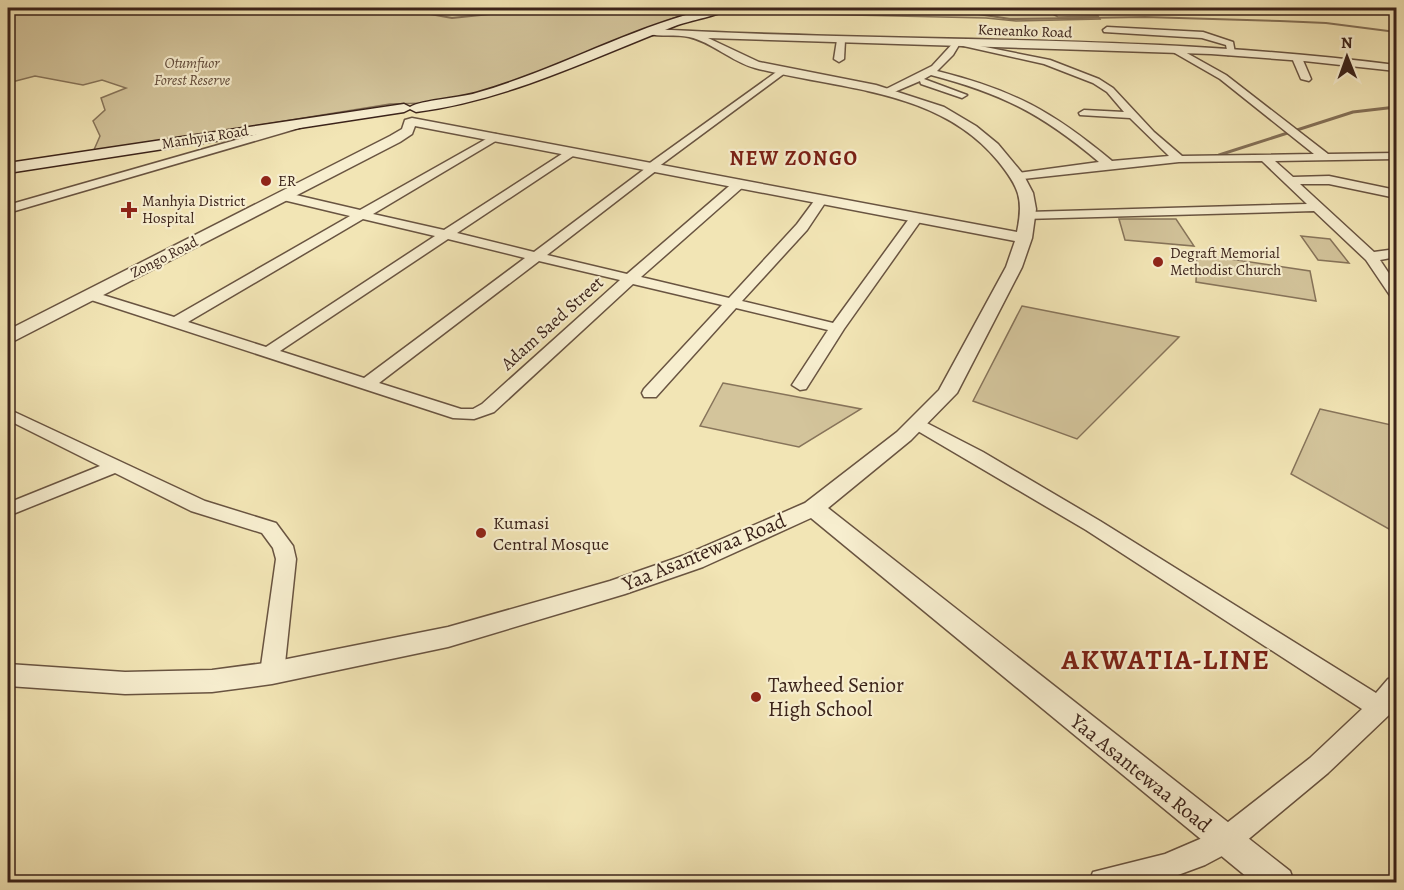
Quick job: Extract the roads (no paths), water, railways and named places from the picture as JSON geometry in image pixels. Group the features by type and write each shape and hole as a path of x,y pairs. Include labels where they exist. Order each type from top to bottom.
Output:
{"main road":[{"path":"387,124 382,116 385,113 418,117 508,88 684,18 726,8"},
{"name":"Manhyia Road","path":"8,168 250,135 309,122 418,117"},
{"path":"326,120 352,118 387,124"}],"street":[{"path":"1107,30 1213,36 1230,44 1231,53"},
{"name":"Keneanko Road","path":"651,32 1176,50 1297,58 1396,68"},
{"path":"693,35 756,65 839,80 889,92 940,110 972,129 993,147 1018,177 1026,193 1028,216 1024,238 1014,267 947,393 904,436 813,508"},
{"path":"839,59 841,40"},
{"path":"889,92 931,72 959,44 1047,63 1086,76 1110,90 1131,115 1179,159"},
{"path":"1176,50 1223,77 1324,156"},
{"path":"1297,58 1306,79"},
{"path":"367,384 782,70"},
{"path":"931,72 975,84 1022,103 1050,119 1109,165"},
{"path":"916,80 962,95"},
{"path":"1084,113 1131,115"},
{"path":"418,117 495,137 1024,238"},
{"name":"Zongo Road","path":"8,337 384,144 408,131 418,117"},
{"path":"384,144 387,124"},
{"path":"8,209 250,135"},
{"path":"177,322 495,137"},
{"path":"268,352 572,152"},
{"path":"1018,177 1109,165 1179,159 1396,156"},
{"path":"1264,157 1371,257 1396,294"},
{"path":"1288,181 1329,180 1396,194"},
{"name":"Adam Saed Street","path":"90,295 459,414 479,413 489,408 630,279 739,184"},
{"path":"283,196 837,328"},
{"path":"650,393 802,227 821,200"},
{"path":"1028,216 1318,207"},
{"path":"800,385 837,328 916,219"},
{"path":"1371,257 1396,253"},
{"path":"8,414 198,506 256,522 269,528 278,536 284,546 286,559 272,674"},
{"path":"917,423 970,452 1150,562 1380,708"},
{"path":"8,510 117,466"},
{"name":"Yaa Asantewaa Road","path":"11,679 169,684 272,674 448,637 615,588 694,561 813,508 1278,882"},
{"path":"1103,882 1132,877 1182,862 1226,841 1305,777 1380,708 1396,686"}],"waterway":[{"path":"409,8 408,10 452,18 540,9 582,8"},
{"path":"766,8 825,14 887,9 959,11 1010,19 1145,17 1280,21 1326,23 1396,32"},
{"path":"1219,155 1353,112 1396,107"}],"place":[{"name":"ER","path":"266,181"},
{"name":"Manhyia District Hospital","path":"129,210"},
{"name":"Degraft Memorial Methodist Church","path":"1158,262"},
{"name":"Kumasi Central Mosque","path":"481,533"},
{"name":"Tawheed Senior High School","path":"756,697"}],"district":[{"name":"NEW ZONGO","path":"794,158"},
{"name":"AKWATIA-LINE","path":"1166,660"}],"park label":[{"name":"Otumfuor Forest Reserve","path":"192,72"}]}
